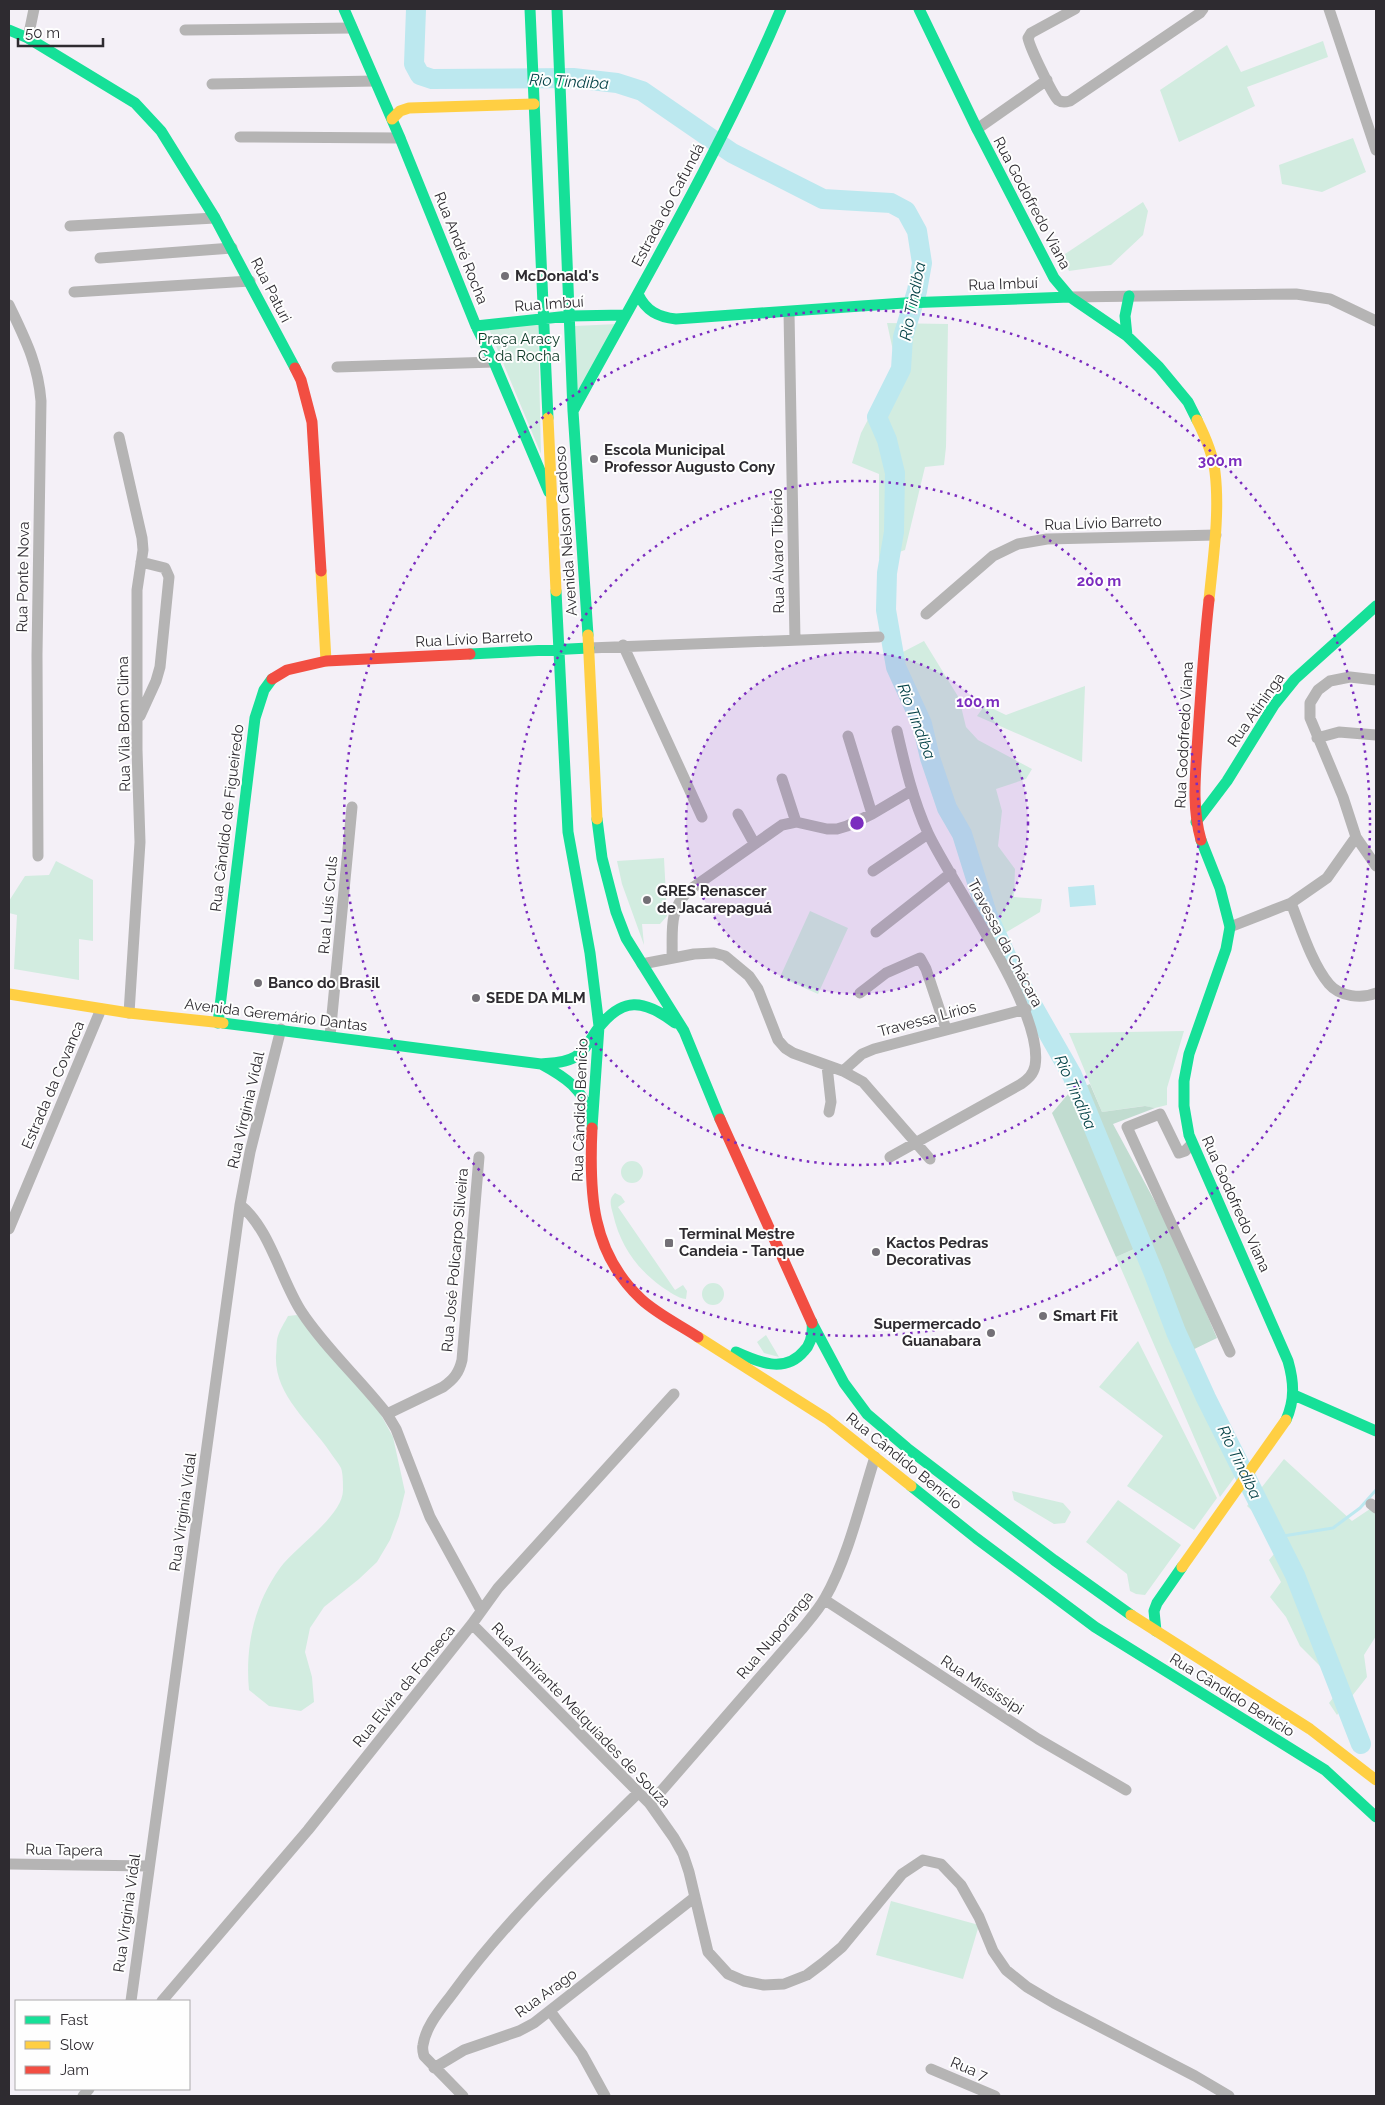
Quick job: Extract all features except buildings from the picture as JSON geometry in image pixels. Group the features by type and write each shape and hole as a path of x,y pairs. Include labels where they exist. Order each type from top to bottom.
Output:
{"main road":[{"name":"Rua André Rocha","path":"344,9 400,138 476,326 494,362 552,498"},
{"name":"Avenida Nelson Cardoso","path":"530,9 561,722 568,831 586,932 599,1027"},
{"name":"Avenida Nelson Cardoso","path":"557,9 569,316 589,648 597,822 602,858 616,912 626,938 684,1031"},
{"name":"Estrada do Cafundá","path":"574,412 723,134 754,72 782,9"},
{"name":"Rua Godofredo Viana","path":"919,9 977,129 1054,278 1070,297 1127,336 1160,367 1188,402 1205,436 1215,471 1216,535 1202,665 1194,795 1196,822 1202,845 1220,888 1230,927 1226,949 1189,1054 1184,1081 1184,1106 1192,1144 1282,1346 1293,1378 1294,1395 1287,1419 1254,1467 1143,1608"},
{"name":"Rua Paturi","path":"9,30 28,38 135,103 161,131 232,248 301,380 312,422 326,661"},
{"path":"392,119 400,111 409,108 534,104"},
{"name":"Rua Imbuí","path":"638,294 648,311 664,318 676,319 904,303 1070,297"},
{"path":"1127,336 1125,316 1129,296"},
{"name":"Rua Imbuí","path":"476,326 569,316 625,315"},
{"name":"Rua Atininga","path":"1196,822 1227,781 1274,705 1295,679 1376,606"},
{"name":"Rua Lívio Barreto","path":"326,661 589,648"},
{"name":"Rua Cândido de Figueiredo","path":"218,1023 258,701 266,684 276,675 289,668 326,661"},
{"name":"Avenida Geremário Dantas","path":"9,994 129,1013 281,1029 541,1064 564,1062 576,1057 583,1051 599,1027 620,1008 636,1004 645,1004 657,1009 684,1031"},
{"name":"Rua Cândido Benício","path":"599,1027 592,1128 591,1174 595,1217 601,1240 611,1262 642,1300 782,1392 827,1419 976,1538 1095,1627 1325,1770 1376,1816"},
{"name":"Rua Cândido Benício","path":"684,1031 728,1138 812,1322 844,1383 867,1414 907,1448 992,1514 1143,1608 1156,1631 1310,1729 1376,1780"},
{"name":"Avenida Geremário Dantas","path":"541,1064 567,1078 579,1088 590,1112 592,1128"},
{"path":"698,1336 767,1364 779,1366 796,1361 811,1344 814,1334 812,1322"},
{"path":"1294,1395 1376,1431"},
{"path":"1143,1608 1154,1611 1156,1631"}],"street":[{"path":"28,38 34,9"},
{"path":"1075,9 1029,35 1028,41 1058,100 1066,102 1200,13 1203,9"},
{"path":"1329,9 1376,150"},
{"path":"185,30 352,28"},
{"path":"977,129 1047,80"},
{"path":"212,84 375,81"},
{"path":"240,137 400,138"},
{"path":"70,226 215,218"},
{"path":"100,258 232,248"},
{"path":"74,292 250,281"},
{"name":"Rua Imbuí","path":"1070,297 1296,294 1330,299 1376,321"},
{"name":"Rua Ponte Nova","path":"9,305 32,355 39,378 41,402 37,655 38,856"},
{"name":"Rua Álvaro Tibério","path":"789,312 795,640"},
{"path":"337,367 494,362"},
{"name":"Rua Vila Bom Clima","path":"119,437 142,538 137,590 137,750 140,842 129,1013"},
{"name":"Rua Lívio Barreto","path":"926,614 993,556 1018,544 1047,539 1216,535"},
{"path":"138,720 156,681 160,667 170,578 164,568 141,562"},
{"name":"Rua Lívio Barreto","path":"589,648 623,645 879,638"},
{"path":"623,645 702,816"},
{"path":"1376,680 1350,677 1330,681 1318,690 1310,703 1310,718 1316,738 1343,796 1356,837 1376,866"},
{"name":"Travessa da Chácara","path":"890,1157 1028,1079 1035,1066 1035,1054 1026,1010 951,872 928,834 911,791 897,731"},
{"path":"1316,738 1339,732 1376,735"},
{"path":"848,736 872,814"},
{"path":"782,779 796,822"},
{"path":"672,958 674,911 679,900 688,891 754,843 782,825 796,822 837,829 847,826 911,791"},
{"name":"Rua Luís Cruls","path":"330,1036 352,807"},
{"path":"738,814 754,843"},
{"path":"872,871 928,834"},
{"path":"1230,927 1291,902 1327,878 1356,837"},
{"path":"876,932 951,872"},
{"path":"1291,902 1318,966 1330,986 1346,995 1367,997 1376,993"},
{"path":"642,964 714,953 725,956 750,976 758,989 778,1040 785,1048 793,1053 843,1071 863,1082 930,1159"},
{"path":"860,993 886,973 920,958 926,969 946,1029"},
{"name":"Estrada da Covanca","path":"9,1229 101,1008"},
{"name":"Travessa Lírios","path":"843,1071 862,1054 874,1049 1026,1010"},
{"name":"Rua Virginia Vidal","path":"131,2000 240,1205 250,1152 281,1029"},
{"path":"827,1066 831,1102 829,1112"},
{"path":"1192,1144 1185,1151 1179,1153 1160,1114 1127,1128 1230,1352"},
{"name":"Rua José Policarpo Silveira","path":"387,1414 443,1387 457,1375 460,1369 479,1157"},
{"path":"240,1205 253,1216 293,1297 311,1325 387,1414 396,1429 430,1517 482,1610"},
{"name":"Rua Elvira da Fonseca","path":"163,2000 308,1830 520,1562 674,1394"},
{"name":"Rua Nuporanga","path":"650,1804 802,1630 825,1600 851,1534 875,1456"},
{"name":"Rua Mississipi","path":"825,1600 1038,1739 1126,1790"},
{"name":"Rua Almirante Melquíades de Souza","path":"472,1624 650,1804 674,1838 682,1854 689,1872 708,1952 728,1974 744,1981 764,1985 784,1984 807,1975 842,1947 902,1874 924,1860 941,1864 961,1885 979,1917 993,1951 1006,1970 1027,1987 1229,2096"},
{"path":"463,2096 424,2056 422,2047 426,2033 469,1971 499,1933 638,1793"},
{"name":"Rua Tapera","path":"9,1864 148,1866"},
{"name":"Rua Arago","path":"434,2068 464,2050 519,2031 550,2012 695,1897"},
{"path":"550,2012 582,2054 604,2096"},
{"name":"Rua 7","path":"931,2070 995,2096"}],"green space":[{"path":"1323,41 1328,57 1247,87 1255,106 1179,142 1160,90 1227,45 1241,72"},
{"path":"1353,138 1366,172 1322,192 1282,184 1279,165"},
{"path":"1143,202 1148,211 1143,235 1111,265 1069,271 1062,256"},
{"path":"887,323 948,324 946,447 944,465 925,467 905,550 879,559 879,474 852,463 861,433 885,387 895,360"},
{"name":"Praça Aracy C. da Rocha","path":"538,324 541,454 489,329"},
{"path":"617,324 577,397 575,326"},
{"path":"924,641 959,698 966,727 978,740 1032,769 1026,779 996,789 1002,811 998,846 1015,869 1014,897 1042,899 1040,912 1005,933 937,769 925,722 902,671 899,654"},
{"path":"1085,686 1082,762 977,716 985,705 1006,715"},
{"name":"GRES Renascer de Jacarepaguá","path":"664,858 667,916 660,924 642,924 644,945 622,884 617,861"},
{"path":"56,861 93,880 93,941 79,939 79,980 14,969 17,915 9,913 9,901 25,876 49,875"},
{"path":"810,911 848,928 818,994 780,977"},
{"path":"1184,1031 1167,1088 1167,1105 1155,1108 1144,1106 1102,1112 1069,1033"},
{"path":"1090,1084 1102,1112 1145,1106 1155,1108 1113,1124 1172,1233 1217,1338 1182,1355 1134,1249 1116,1257 1052,1113 1069,1093"},
{"path":"632,1161 640,1164 643,1172 640,1180 632,1183 624,1180 621,1172 624,1164"},
{"path":"615,1193 621,1196 625,1202 618,1207 675,1290 683,1285 687,1291 686,1299 674,1295 653,1280 630,1255 620,1236 611,1208 611,1200"},
{"path":"1134,1249 1237,1474 1220,1497 1116,1257"},
{"path":"713,1283 721,1286 724,1294 721,1302 713,1305 705,1302 702,1294 705,1286"},
{"path":"297,1315 380,1413 393,1437 405,1492 390,1540 377,1562 324,1607 310,1628 305,1652 312,1677 314,1702 301,1711 269,1706 249,1690 248,1674 248,1658 253,1626 271,1582 287,1560 327,1521 341,1500 343,1490 341,1468 294,1407 281,1383 277,1369 276,1355 279,1333 288,1316"},
{"path":"766,1335 779,1357 764,1353 757,1342"},
{"path":"1138,1341 1217,1498 1194,1530 1127,1486 1163,1436 1099,1387"},
{"path":"1284,1459 1352,1521 1373,1507 1376,1512 1376,1636 1364,1655 1367,1677 1337,1715 1329,1703 1336,1694 1327,1673 1300,1646 1286,1617 1270,1597 1281,1582 1269,1560 1285,1541 1247,1506"},
{"path":"1012,1491 1063,1503 1071,1512 1065,1523 1054,1524 1014,1500"},
{"path":"1118,1500 1181,1545 1145,1595 1130,1591 1127,1574 1086,1542"},
{"path":"891,1901 979,1925 963,1979 876,1955"}],"water":[{"path":"1094,885 1096,905 1070,907 1068,887"}],"waterway":[{"name":"Rio Tindiba","path":"416,9 414,64 420,75 432,79 573,78 617,83 642,91 732,153 823,199 891,203 906,211 917,231 922,263 917,291 903,337 901,369 877,417 887,440 895,473 894,532 887,573 886,610 896,667 922,724 930,758 947,808 962,834 987,914 1014,973 1072,1075 1176,1332 1206,1398 1295,1575 1361,1744"},
{"path":"1277,1537 1333,1528 1360,1508 1376,1490"}],"traffic: fast":[{"path":"344,9 400,138 476,326 494,362 549,492"},
{"path":"530,9 548,418"},
{"path":"557,9 573,411 588,635"},
{"path":"573,411 655,262 734,112 781,9"},
{"path":"919,9 977,129 1054,278 1070,297 1127,336 1159,367 1188,402 1197,420"},
{"path":"9,30 28,38 135,103 161,131 215,218 295,368"},
{"path":"638,294 645,305 653,312 664,317 676,319 904,303 1070,297"},
{"path":"1127,336 1125,316 1129,296"},
{"path":"476,326 569,316 625,315"},
{"path":"556,591 568,832 590,953 599,1026 592,1128"},
{"path":"1196,822 1227,781 1274,705 1295,679 1376,606"},
{"path":"470,654 589,648"},
{"path":"218,1023 255,718 264,690 272,679"},
{"path":"597,819 602,858 616,912 626,938 684,1031 720,1119"},
{"path":"1201,840 1220,888 1230,927 1226,949 1189,1054 1184,1081 1184,1106 1189,1135 1288,1361 1293,1391 1286,1420"},
{"path":"223,1023 541,1064 563,1062 579,1055 606,1019 615,1011 624,1007 634,1005 653,1009 675,1023"},
{"path":"541,1064 565,1079 578,1091 590,1117"},
{"path":"736,1352 771,1364 788,1362 797,1358 809,1345 812,1334 812,1322"},
{"path":"812,1323 844,1383 867,1414 907,1448 1054,1560 1131,1615"},
{"path":"1294,1395 1376,1431"},
{"path":"911,1486 976,1538 1095,1627 1325,1770 1376,1817"},
{"path":"1156,1631 1154,1611 1157,1603 1182,1567"}],"traffic: slow":[{"path":"392,119 400,111 409,108 534,104"},
{"path":"548,418 556,591"},
{"path":"1197,420 1206,439 1215,472 1217,504 1209,600"},
{"path":"321,571 326,661"},
{"path":"588,635 597,819"},
{"path":"9,994 129,1013 223,1023"},
{"path":"698,1337 827,1419 911,1486"},
{"path":"1182,1567 1286,1420"},
{"path":"1131,1615 1310,1729 1376,1780"}],"traffic: jam":[{"path":"295,368 301,380 312,422 321,571"},
{"path":"1201,840 1196,814 1195,774 1209,600"},
{"path":"272,679 287,670 326,661 470,654"},
{"path":"720,1119 812,1323"},
{"path":"592,1128 591,1176 593,1198 603,1241 612,1262 624,1281 641,1299 698,1337"}],"place":[{"name":"McDonald's","path":"505,276"},
{"name":"Escola Municipal Professor Augusto Cony","path":"594,459"},
{"name":"GRES Renascer de Jacarepaguá","path":"647,900"},
{"name":"Banco do Brasil","path":"258,983"},
{"name":"SEDE DA MLM","path":"476,998"},
{"name":"Terminal Mestre Candeia - Tanque","path":"669,1243"},
{"name":"Kactos Pedras Decorativas","path":"876,1252"},
{"name":"Smart Fit","path":"1043,1316"},
{"name":"Supermercado Guanabara","path":"991,1333"}]}
